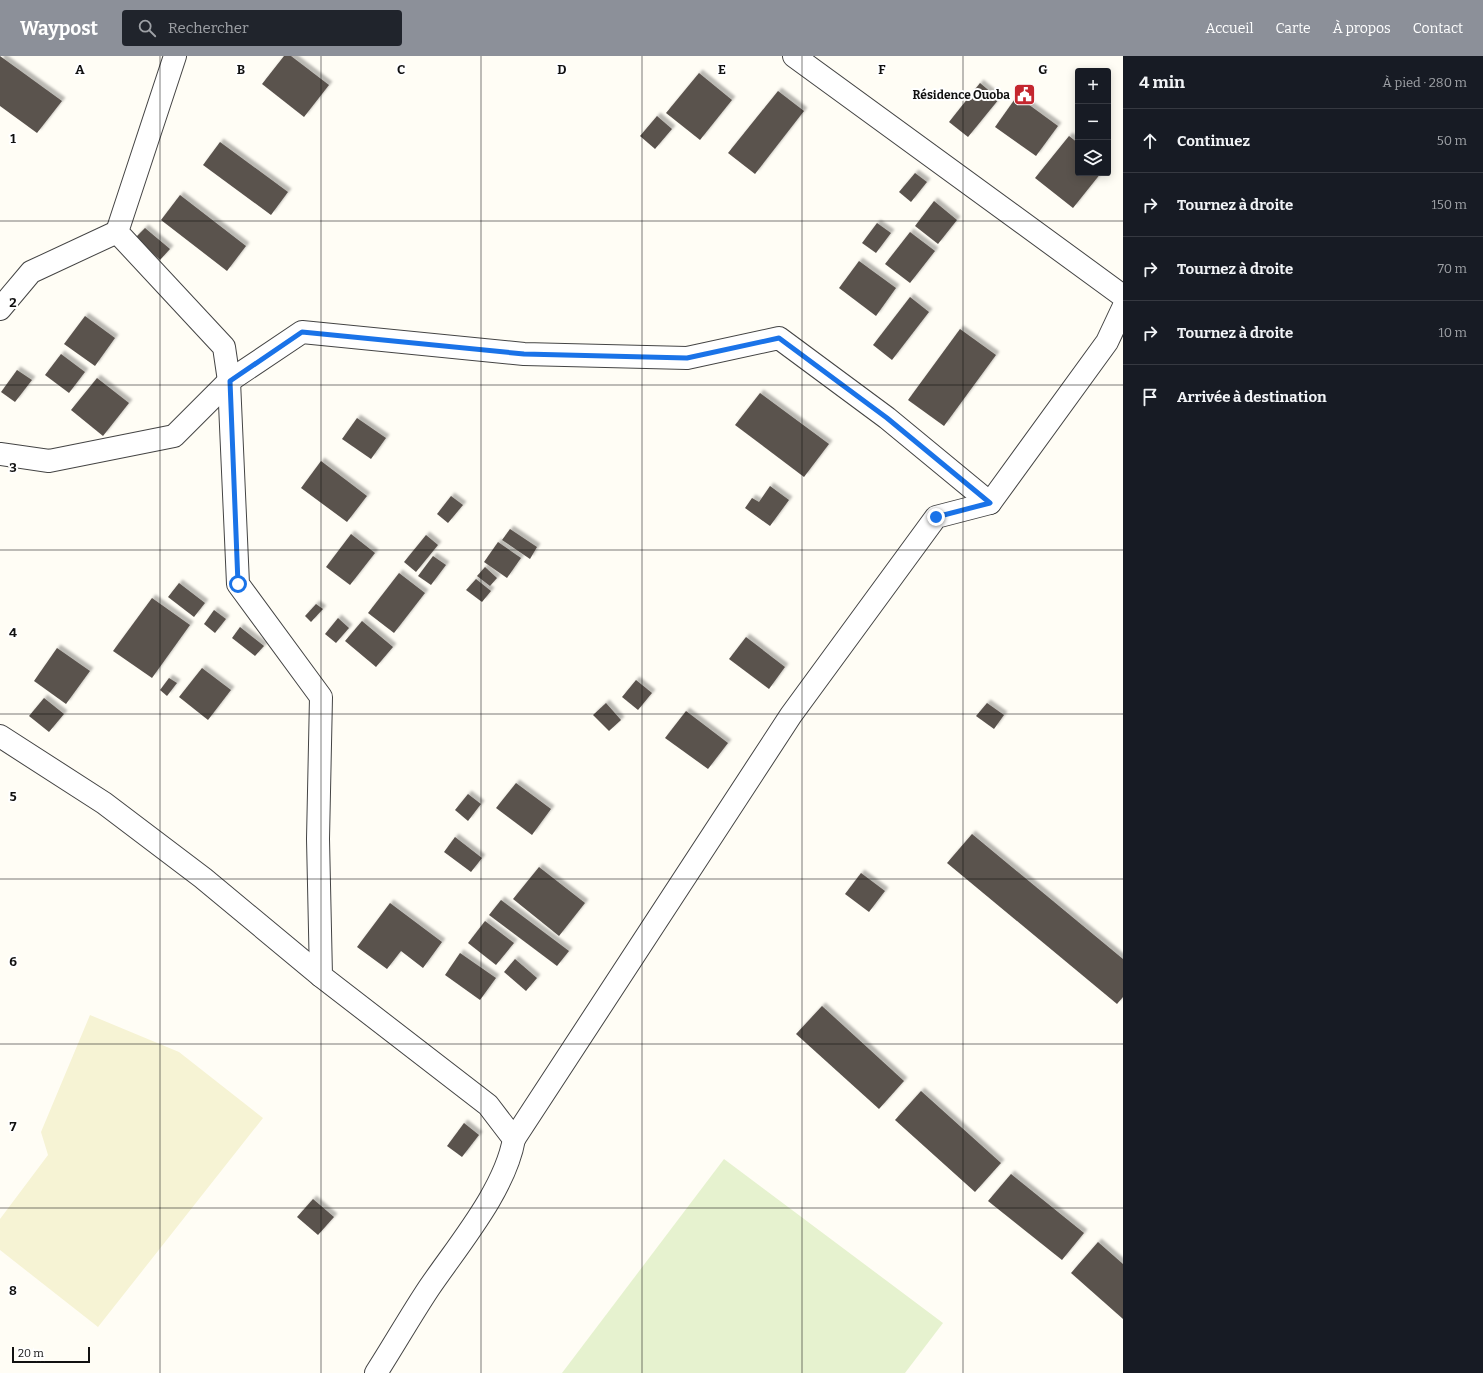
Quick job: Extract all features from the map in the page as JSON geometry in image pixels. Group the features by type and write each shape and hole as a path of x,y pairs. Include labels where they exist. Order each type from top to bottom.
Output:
{"street":[{"path":"0,309 31,272 117,232 176,56"},
{"path":"794,56 1123,296"},
{"path":"117,232 224,347 230,381 238,584 321,697 318,840 321,976"},
{"path":"376,1373 425,1294 497,1188 512,1151 514,1139 791,715 936,517 990,503 1107,342 1123,308"},
{"path":"0,454 49,461 174,436 230,381 302,332 524,354 687,358 779,338 887,418 990,503"},
{"path":"0,736 111,808 203,878 321,976 488,1105 514,1139"}],"shaded area":[{"path":"90,1015 179,1052 263,1118 98,1327 0,1250 0,1219 48,1155 41,1132"}],"green space":[{"path":"724,1159 943,1323 905,1373 562,1373"}],"building":[{"path":"0,56 62,101 37,133 0,106"},
{"path":"284,56 291,56 329,85 304,117 262,84"},
{"path":"699,73 732,100 700,140 666,113"},
{"path":"980,83 999,99 968,137 949,122"},
{"path":"778,91 804,111 755,174 728,153"},
{"path":"1017,96 1058,126 1036,156 995,127"},
{"path":"657,116 672,129 655,149 640,136"},
{"path":"1069,136 1075,141 1075,176 1099,176 1073,208 1035,178"},
{"path":"220,142 288,192 271,215 203,165"},
{"path":"915,173 927,182 911,202 899,192"},
{"path":"180,195 246,246 227,271 161,220"},
{"path":"934,201 957,220 938,244 915,226"},
{"path":"877,223 891,233 876,253 862,243"},
{"path":"145,228 170,249 160,260 135,238"},
{"path":"910,232 935,251 910,283 885,264"},
{"path":"859,261 896,288 876,316 839,288"},
{"path":"910,297 929,312 892,360 873,345"},
{"path":"85,316 115,338 95,366 64,344"},
{"path":"960,329 996,355 944,426 908,400"},
{"path":"61,354 85,372 69,393 45,375"},
{"path":"17,370 32,380 15,402 1,392"},
{"path":"97,378 129,403 103,436 71,410"},
{"path":"760,393 829,444 804,477 735,425"},
{"path":"357,418 386,438 371,459 342,439"},
{"path":"321,461 367,496 347,522 301,488"},
{"path":"770,486 789,500 770,526 745,508 752,498 759,502"},
{"path":"451,496 463,505 448,523 437,514"},
{"path":"510,529 537,547 530,559 502,540"},
{"path":"351,534 375,553 350,585 326,567"},
{"path":"426,535 438,545 416,572 404,562"},
{"path":"498,542 521,558 507,578 484,562"},
{"path":"433,556 446,565 431,585 418,576"},
{"path":"485,567 497,578 490,586 477,576"},
{"path":"399,573 425,593 394,633 368,613"},
{"path":"476,579 491,591 482,602 466,590"},
{"path":"179,583 205,603 194,617 168,597"},
{"path":"152,598 190,625 152,678 113,651"},
{"path":"316,604 323,609 311,622 305,616"},
{"path":"214,610 226,619 215,633 204,624"},
{"path":"338,618 349,628 336,643 325,634"},
{"path":"362,621 393,647 376,667 345,641"},
{"path":"240,627 264,646 255,656 232,638"},
{"path":"746,637 785,667 769,689 729,659"},
{"path":"57,648 90,671 66,704 34,681"},
{"path":"202,668 231,690 208,720 179,697"},
{"path":"169,678 177,683 167,696 160,690"},
{"path":"636,680 652,693 638,710 622,697"},
{"path":"44,698 64,714 49,732 29,716"},
{"path":"606,703 621,720 609,731 593,715"},
{"path":"987,703 1004,715 994,729 976,716"},
{"path":"686,711 728,743 708,769 665,738"},
{"path":"516,783 551,809 532,835 496,808"},
{"path":"468,794 481,804 468,821 455,810"},
{"path":"972,834 1123,959 1123,997 1117,1004 947,863"},
{"path":"455,837 482,858 471,872 444,852"},
{"path":"539,867 585,903 559,936 513,899"},
{"path":"861,873 885,891 869,912 845,894"},
{"path":"501,900 569,951 557,966 489,915"},
{"path":"390,903 442,942 423,968 401,951 387,969 357,947"},
{"path":"485,921 514,943 496,965 468,943"},
{"path":"460,953 496,978 480,1000 445,975"},
{"path":"515,959 537,978 526,991 504,972"},
{"path":"822,1006 904,1081 879,1109 796,1034"},
{"path":"921,1091 1001,1163 975,1192 895,1120"},
{"path":"464,1123 479,1135 462,1157 447,1146"},
{"path":"1011,1174 1084,1233 1062,1260 988,1201"},
{"path":"313,1199 334,1217 318,1235 297,1217"},
{"path":"1098,1242 1123,1264 1123,1319 1071,1273"}],"place":[{"name":"Résidence Ouoba","path":"1025,95"}],"route":[{"path":"238,584 230,381 302,332 524,354 687,358 779,338 887,418 990,503 936,517"}]}
